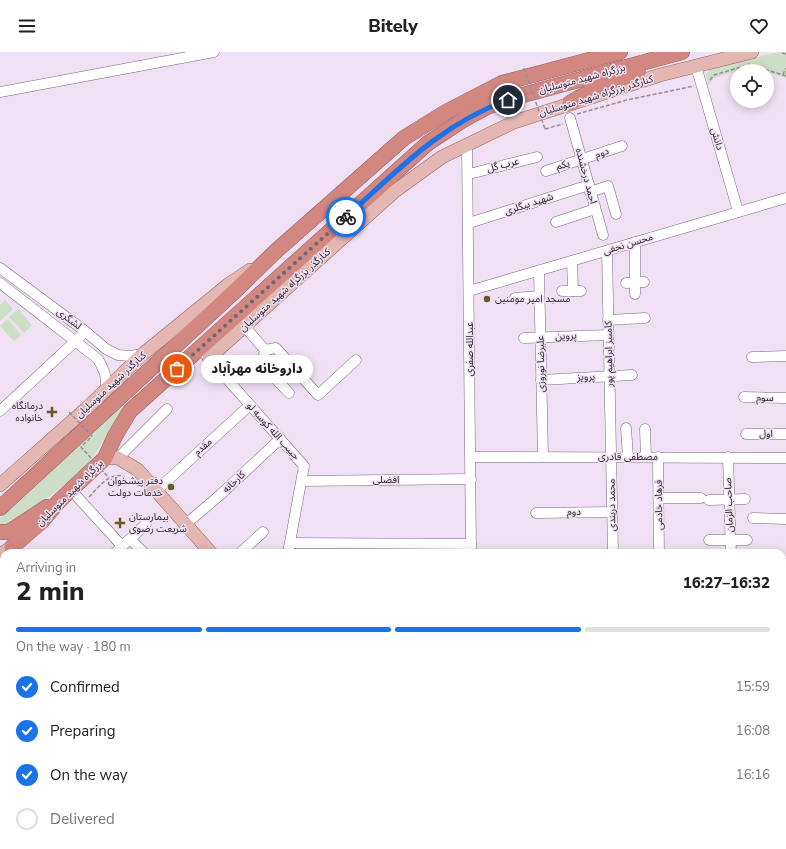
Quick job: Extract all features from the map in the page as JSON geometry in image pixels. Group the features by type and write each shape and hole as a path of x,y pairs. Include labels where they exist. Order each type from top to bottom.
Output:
{"highway":[{"name":"بزرگراه شهید متوسلیان","path":"0,508 236,290 265,261 404,138 446,112 502,83 620,52"},
{"name":"بزرگراه شهید متوسلیان","path":"11,549 42,521 59,501 71,490 112,458 115,436 130,411 204,353 428,143 463,120 487,108 519,96 675,54"},
{"path":"569,115 583,95 638,73 675,54"},
{"path":"0,532 9,532 37,512 59,501"}],"main road":[{"name":"کنارگذر بزرگراه شهید متوسلیان","path":"204,353 244,326 395,192 442,157 514,122 569,115 696,66 749,59"},
{"name":"کنارگذر شهید متوسلیان","path":"0,485 87,408 144,354 229,284 265,261"},
{"path":"112,458 138,470 157,490 207,549"}],"street":[{"path":"0,92 214,52"},
{"name":"دانش","path":"696,66 738,211"},
{"name":"احمد درخشنده","path":"569,115 603,235"},
{"name":"عبدالله صفری","path":"467,144 469,174 471,548"},
{"name":"دوم","path":"581,160 622,146"},
{"name":"عرب گل","path":"469,174 537,157"},
{"name":"یکم","path":"546,171 581,160"},
{"name":"شهید بیگلری","path":"469,223 590,188 608,186 616,214"},
{"name":"محسن نجفی","path":"469,291 786,198"},
{"path":"556,222 595,209"},
{"path":"635,242 635,294"},
{"name":"کامبیز ابراهیم پور","path":"607,251 611,457"},
{"path":"562,291 577,291 573,280 572,261"},
{"name":"لشگری","path":"0,268 86,332 106,349 118,355 130,356 144,354"},
{"name":"علیرضا نوروزی","path":"539,270 543,457"},
{"name":"لشگری","path":"0,283 77,341 98,359 107,382 105,390"},
{"path":"515,298 539,296"},
{"path":"608,320 645,318"},
{"path":"244,326 265,350"},
{"path":"0,411 86,332"},
{"name":"پروین","path":"524,338 609,335"},
{"path":"265,350 276,348 318,395 356,360"},
{"path":"265,350 262,364 289,393"},
{"name":"حبیب الله کوسه لو","path":"204,353 304,466 289,548"},
{"path":"752,357 786,356"},
{"name":"پرویز","path":"541,380 632,375"},
{"name":"سوم","path":"744,397 786,398"},
{"name":"مقدم","path":"157,490 250,405"},
{"path":"112,458 167,409"},
{"path":"626,428 628,457"},
{"path":"645,428 646,457"},
{"name":"اول","path":"746,434 786,434"},
{"name":"کارخانه","path":"186,524 220,495 280,439"},
{"name":"مصطفی قادری","path":"471,457 786,458"},
{"name":"محمد دربندی","path":"611,457 613,549"},
{"name":"فرهاد خادمی","path":"658,457 660,549"},
{"name":"صاحب الزمان","path":"728,458 731,549"},
{"name":"افضلی","path":"302,481 471,479"},
{"path":"71,490 83,502 118,549"},
{"path":"659,498 744,499"},
{"name":"دوم","path":"536,513 612,512"},
{"path":"753,518 786,519"},
{"path":"120,549 146,524"},
{"path":"245,549 264,532"},
{"path":"130,539 140,549"},
{"path":"709,540 747,540"},
{"path":"289,548 471,548"}],"path":[{"path":"782,53 786,54"},
{"path":"708,82 714,75 749,59 786,76"},
{"path":"524,68 545,129 569,115 627,100 694,86"},
{"path":"783,75 786,68"},
{"path":"69,412 92,436 81,447 109,478"},
{"path":"83,502 109,478 116,475 123,476"}],"green space":[{"path":"779,52 786,52 786,78 774,74 774,64 730,64 730,73 714,78 708,86 706,74 711,68"},
{"path":"5,300 13,309 0,321 0,305"},
{"path":"18,309 32,325 24,333 9,317"},
{"path":"8,319 21,335 14,341 0,326"},
{"path":"119,406 124,410 86,467 15,524 0,528 0,518 46,477"}],"way so far":[{"path":"177,369 346,217"}],"place":[{"name":"مسجد امیر مومنین","path":"487,299"},
{"name":"داروخانه مهرآباد","path":"177,369"},
{"name":"درمانگاه خانواده","path":"52,412"},
{"name":"دفتر پیشخوان خدمات دولت","path":"171,487"},
{"name":"بیمارستان شریعت رضوی","path":"120,523"}],"route":[{"path":"346,217 428,143 468,117 508,100"}]}
